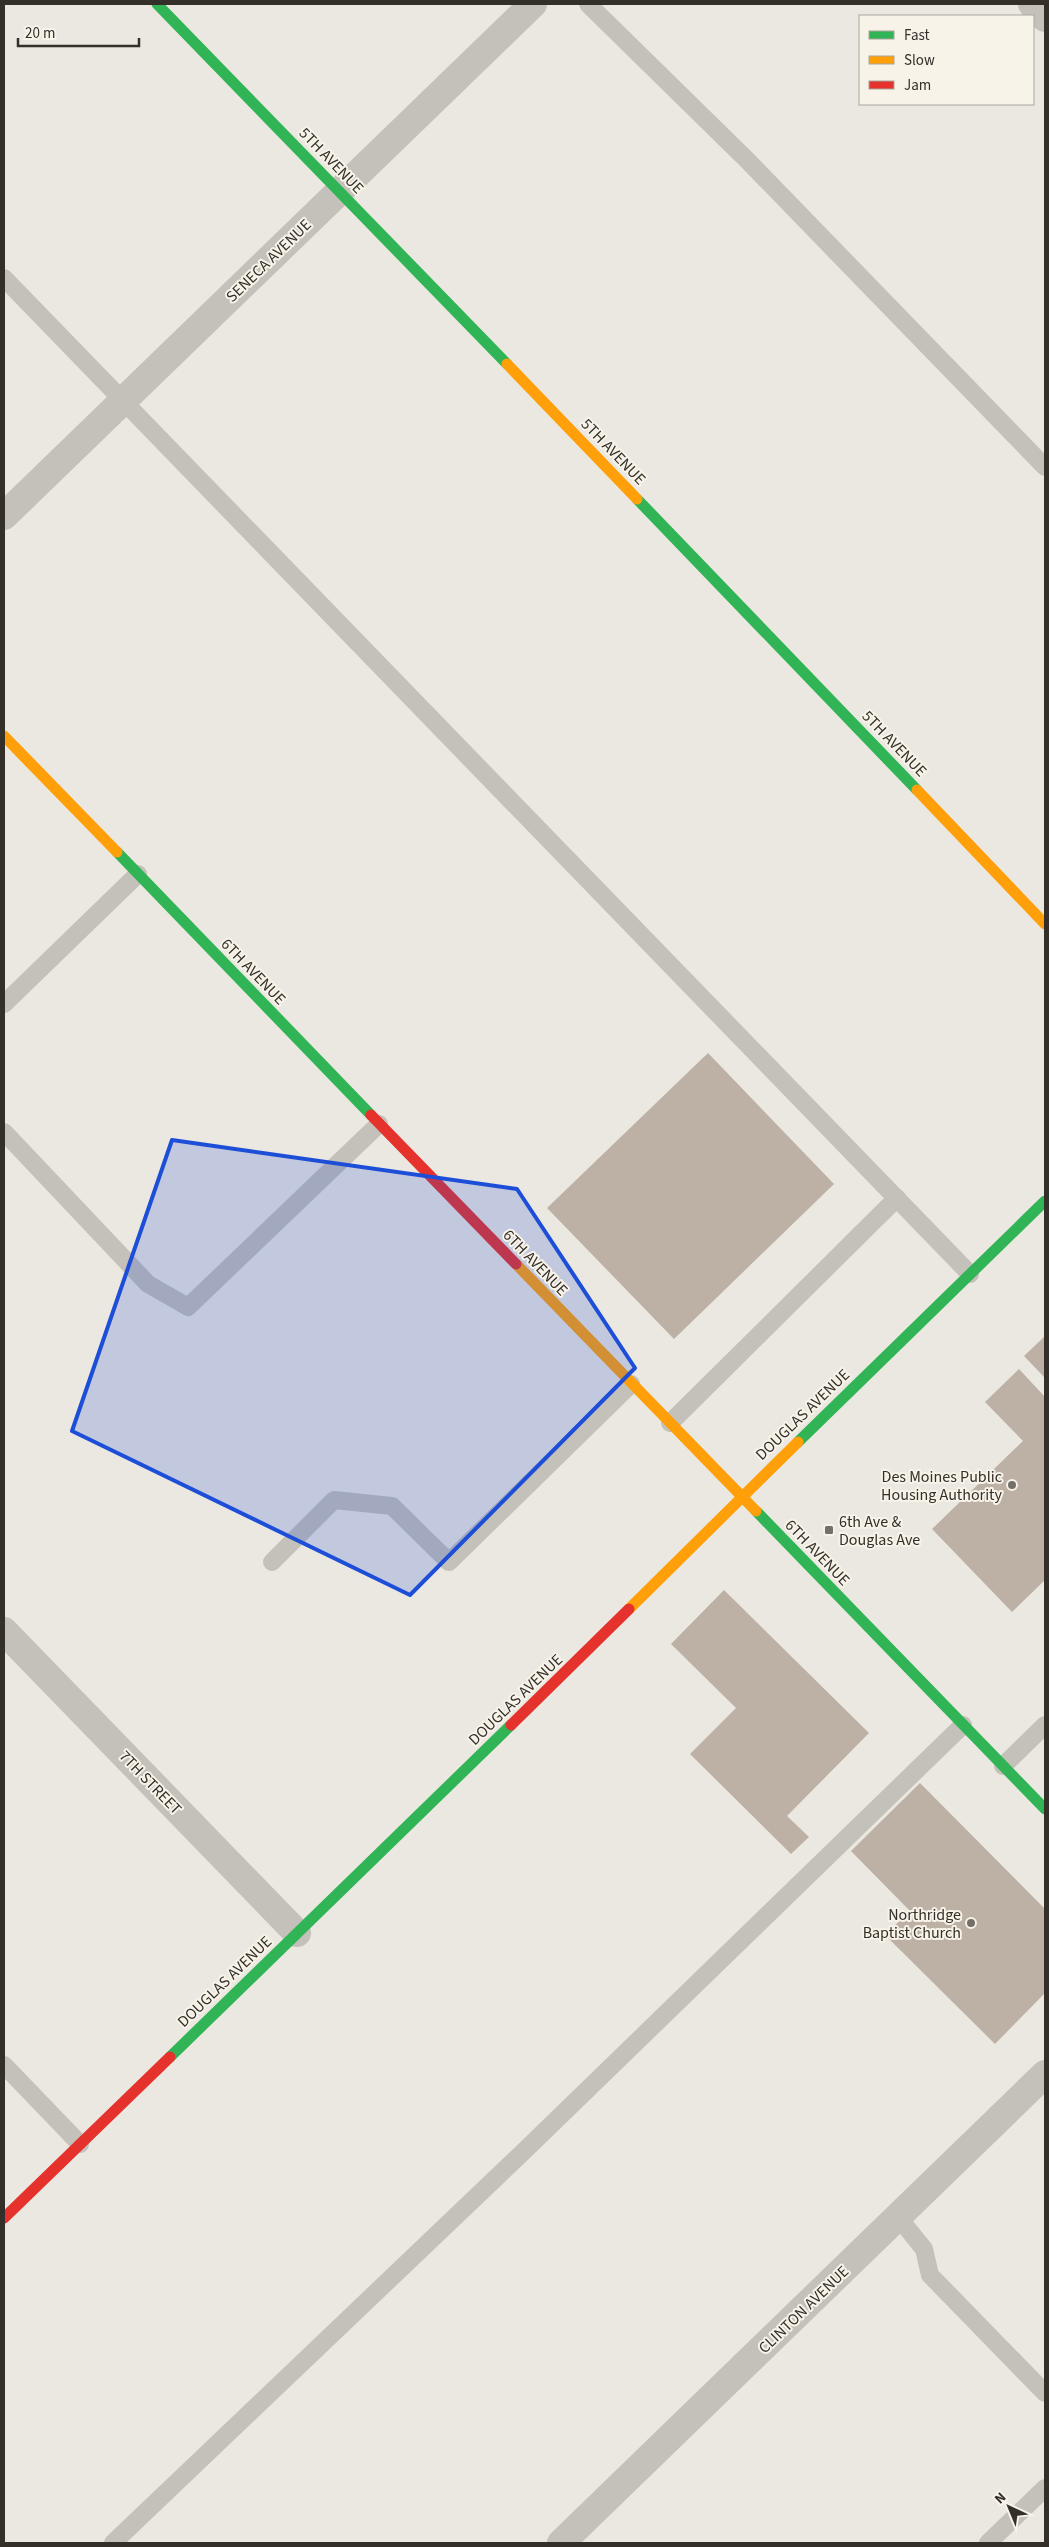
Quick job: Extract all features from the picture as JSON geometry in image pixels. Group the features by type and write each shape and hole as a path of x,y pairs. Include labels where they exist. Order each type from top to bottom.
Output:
{"street":[{"name":"5TH AVENUE","path":"157,4 1045,924"},
{"name":"SENECA AVENUE","path":"4,516 533,4"},
{"path":"1032,4 1045,18"},
{"name":"6TH AVENUE","path":"4,736 1045,1809"},
{"name":"DOUGLAS AVENUE","path":"4,2218 532,1706 741,1496 1045,1200"},
{"name":"7TH STREET","path":"4,1631 298,1933"},
{"name":"CLINTON AVENUE","path":"561,2543 1045,2074"}],"lane":[{"path":"588,4 747,160 1045,466"},
{"path":"4,278 970,1274"},
{"path":"4,1004 138,874"},
{"path":"4,1132 148,1284 188,1307 379,1124"},
{"path":"670,1423 897,1198"},
{"path":"272,1562 334,1500 392,1506 449,1562 632,1384"},
{"path":"113,2543 513,2162 963,1725"},
{"path":"1003,1766 1045,1725"},
{"path":"4,2065 80,2144"},
{"path":"898,2217 924,2249 930,2275 1045,2393"},
{"path":"988,2543 1045,2488"}],"highlighted area":[{"path":"172,1140 517,1189 635,1368 410,1595 72,1431"}],"building":[{"path":"708,1053 834,1184 674,1339 547,1208"},
{"path":"1045,1336 1045,1378 1024,1356"},
{"name":"Des Moines Public Housing Authority","path":"1019,1369 1045,1397 1045,1580 1012,1612 932,1529 1023,1441 985,1402"},
{"path":"724,1590 869,1733 787,1816 809,1837 791,1854 690,1754 736,1708 671,1644"},
{"name":"Northridge Baptist Church","path":"920,1783 1045,1909 1045,1993 995,2044 885,1935 910,1911 851,1851"}],"traffic: fast":[{"path":"157,4 507,364"},
{"path":"637,499 917,790"},
{"path":"117,852 371,1115"},
{"path":"798,1442 1045,1201"},
{"path":"756,1511 1045,1809"},
{"path":"170,2057 511,1725"}],"traffic: slow":[{"path":"507,364 637,499"},
{"path":"4,736 117,852"},
{"path":"917,790 1045,924"},
{"path":"516,1264 756,1511"},
{"path":"629,1609 798,1442"}],"traffic: jam":[{"path":"371,1115 516,1264"},
{"path":"511,1725 629,1609"},
{"path":"4,2218 170,2057"}],"place":[{"name":"Des Moines Public Housing Authority","path":"1012,1485"},
{"name":"6th Ave & Douglas Ave","path":"829,1530"},
{"name":"Northridge Baptist Church","path":"971,1923"}]}
